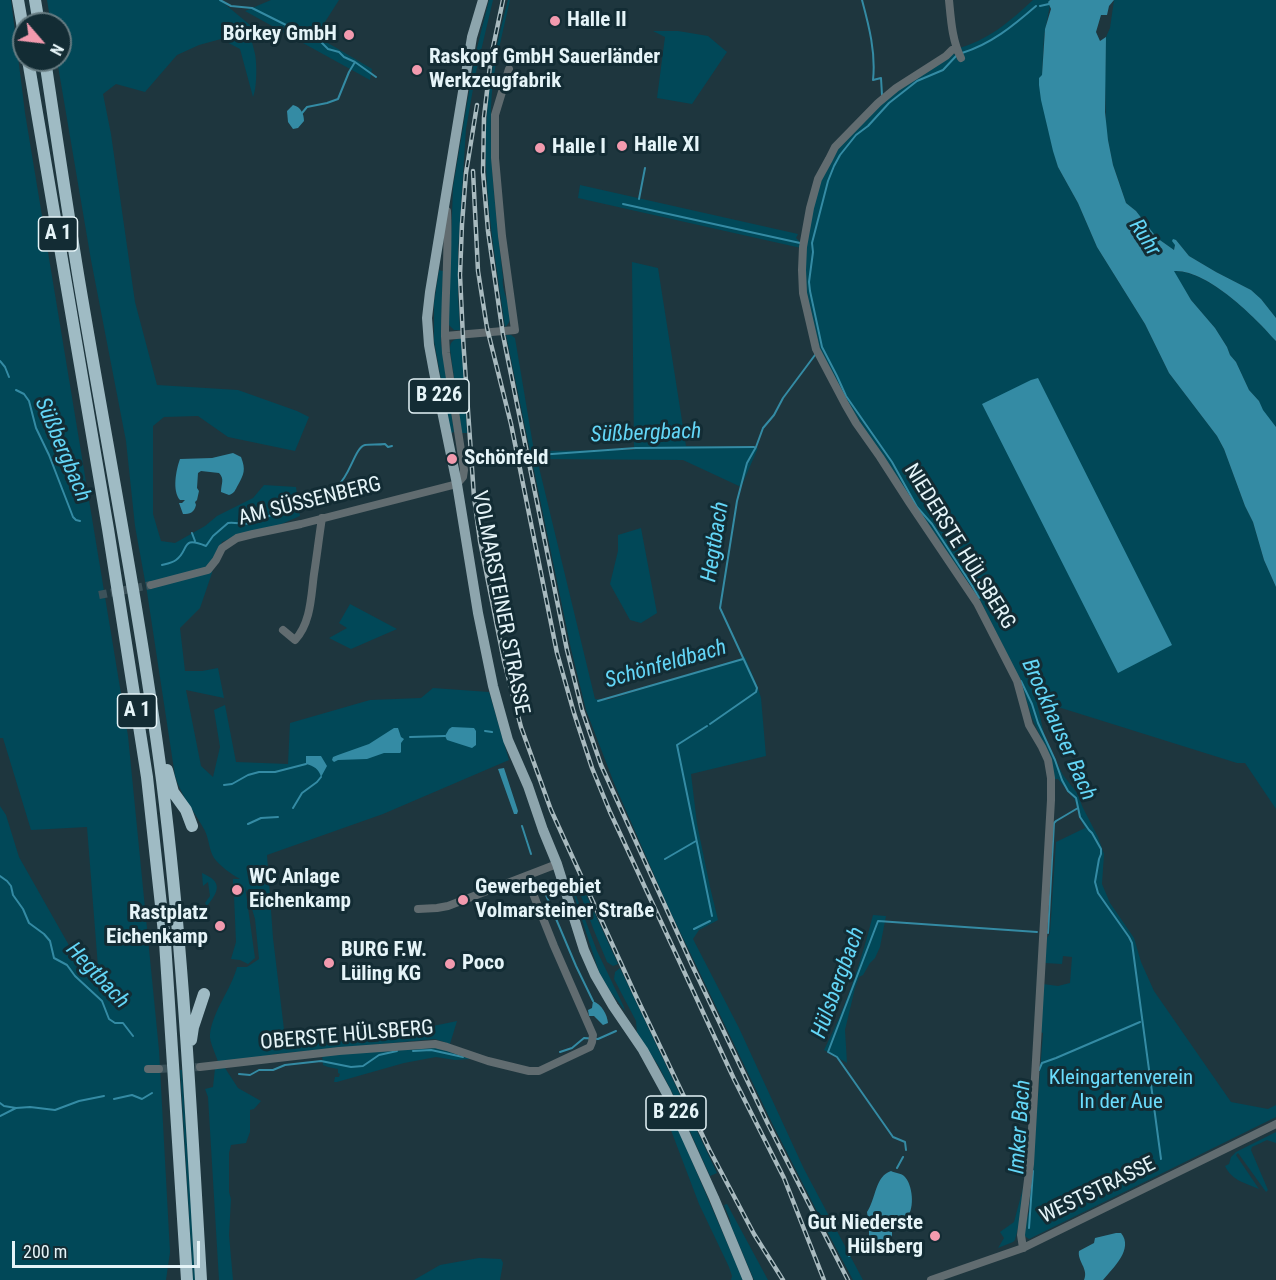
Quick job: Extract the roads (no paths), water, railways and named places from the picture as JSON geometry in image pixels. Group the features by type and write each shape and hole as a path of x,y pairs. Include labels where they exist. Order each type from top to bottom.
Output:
{"highway":[{"name":"A 1","path":"30,72 110,541 147,777 165,942 187,1280"},
{"name":"A 1","path":"47,72 131,574 163,785 188,1062 201,1280"},
{"path":"155,727 173,792 186,810 192,826"},
{"path":"188,1062 193,1027 204,994"},
{"path":"178,1280 183,1218"}],"main road":[{"name":"VOLMARSTEINER STRASSE","path":"483,0 472,37 427,318 429,345 457,484 478,613 493,687 508,740 557,864 584,950 595,975 613,1006 644,1050 666,1092 748,1280"}],"street":[{"path":"949,0 952,33 961,58"},
{"name":"NIEDERSTE HÜLSBERG","path":"956,49 896,88 835,147 818,179 810,208 803,247 802,293 816,349 856,423 977,603 1017,681 1029,725 1042,747 1050,769 1051,800 1030,1164 1021,1235 1023,1248"},
{"path":"445,336 515,330 502,236 495,158 495,115 509,69"},
{"name":"VOLMARSTEINER STRASSE","path":"446,198 448,239 445,285 446,353 464,470 463,477 457,484"},
{"name":"AM SÜSSENBERG","path":"151,585 208,570 222,548 237,538 457,484"},
{"path":"283,630 295,640 301,634 305,623 310,605 322,518"},
{"path":"418,909 448,906 557,864"},
{"name":"OBERSTE HÜLSBERG","path":"200,1067 339,1051 435,1044 488,1061 529,1071 539,1071 590,1047 593,1039 526,876"},
{"path":"148,1069 159,1069"},
{"name":"WESTSTRASSE","path":"931,1280 946,1277 1023,1248 1276,1124"}],"water":[{"name":"Ruhr","path":"1050,0 1114,0 1109,6 1107,15 1101,15 1096,32 1100,41 1106,37 1105,112 1108,140 1113,165 1126,203 1136,211 1157,238 1174,250 1175,245 1172,241 1176,240 1189,256 1251,290 1276,318 1276,341 1230,296 1201,278 1187,272 1174,271 1191,300 1215,328 1236,362 1249,390 1276,427 1276,587 1224,449 1217,436 1169,373 1145,324 1097,247 1078,203 1058,167 1039,85 1039,78 1042,75 1045,29 1051,9 1048,2"},
{"path":"293,105 302,111 304,121 298,128 293,129 288,122 287,111"},
{"path":"1038,378 1172,645 1118,673 982,404"},
{"path":"233,453 241,457 244,469 234,492 229,495 221,492 222,480 219,473 201,471 198,473 197,488 199,491 195,508 188,514 183,514 179,503 185,500 180,500 175,486 180,459 212,458"},
{"path":"452,727 474,728 476,745 472,748 447,740 445,736"},
{"path":"394,728 398,728 404,739 400,753 384,753 367,759 334,762 332,760 333,757 369,744"},
{"path":"306,756 321,756 327,766 321,777 316,768 306,764"},
{"path":"504,768 517,814 514,814 498,769"},
{"path":"593,1001 604,1010 608,1023 603,1025 594,1016 589,1016 588,1010 592,1008"},
{"path":"891,1171 903,1175 907,1180 912,1203 910,1213 906,1218 894,1223 892,1239 877,1245 876,1248 869,1241 867,1212 879,1183"},
{"path":"1121,1233 1125,1245 1117,1264 1103,1280 1084,1280 1085,1272 1079,1251 1094,1243 1095,1238"}],"waterway":[{"path":"220,0 231,6 252,8 321,42 328,49 339,52 376,77"},
{"path":"862,0 873,50 873,80 881,78 882,95"},
{"name":"Hülsbergbach","path":"1040,6 1049,4"},
{"name":"Hülsbergbach","path":"962,53 992,39 1036,6"},
{"name":"Hülsbergbach","path":"957,55 943,70 917,81 889,103 868,126 856,135 840,155 828,181 812,243 809,282 822,347 846,396 892,462 917,507 932,524 979,598"},
{"path":"302,113 307,107 338,99 355,62"},
{"path":"639,199 645,168"},
{"path":"623,204 800,243"},
{"name":"Hegtbach","path":"710,724 756,692 757,688 720,608 737,501 747,463 763,428 815,355"},
{"name":"Süßbergbach","path":"0,361 9,377"},
{"name":"Süßbergbach","path":"16,390 24,394 29,401 36,428 73,517 80,521"},
{"name":"Süßbergbach","path":"338,485 361,447 385,444 388,447 392,446"},
{"name":"Süßbergbach","path":"538,455 636,448 754,447"},
{"path":"298,502 329,488"},
{"path":"162,565 176,560 189,543 206,546 213,536 228,523 257,522 287,505"},
{"path":"192,533 195,541"},
{"name":"Schönfeldbach","path":"598,701 743,659"},
{"name":"Brockhauser Bach","path":"1021,681 1062,780 1068,791 1076,798 1080,817 1101,849 1095,882 1098,893 1132,943 1161,1159"},
{"name":"Hegtbach","path":"707,726 677,745 712,916"},
{"name":"Schönfeldbach","path":"485,731 492,732"},
{"name":"Schönfeldbach","path":"410,737 445,736"},
{"name":"Schönfeldbach","path":"224,785 232,784 259,772 275,772 306,764"},
{"path":"293,808 302,793 321,777"},
{"name":"Hülsbergbach","path":"1048,933 1054,823 1078,808"},
{"path":"248,824 261,818 278,817"},
{"path":"522,826 531,854"},
{"path":"665,859 696,841"},
{"name":"Hegtbach","path":"0,876 11,886 13,895 29,923 50,941 54,958 67,965 75,976 102,1001 109,1019 115,1023 123,1023 133,1036"},
{"path":"543,888 593,1001"},
{"name":"Hegtbach","path":"694,929 710,921"},
{"name":"Hülsbergbach","path":"906,1150 905,1142 893,1137 837,1057 828,1052 878,921 1037,932"},
{"name":"Imker Bach","path":"1039,1070 1042,1063 1140,1022"},
{"name":"Hegtbach","path":"560,1052 572,1048 584,1038 598,1039 616,1031"},
{"name":"Hegtbach","path":"413,1051 431,1050 463,1057"},
{"name":"Hegtbach","path":"239,1074 250,1075 259,1070 273,1070 285,1065 321,1061 351,1067 363,1066 379,1055 397,1051"},
{"path":"114,1099 132,1095 142,1099 152,1093"},
{"path":"0,1103 16,1108 55,1110 79,1101 104,1096"},
{"path":"0,1116 16,1108"},
{"name":"Hülsbergbach","path":"897,1168 903,1157"},
{"name":"Imker Bach","path":"1029,1228 1033,1171"},
{"name":"Hülsbergbach","path":"849,1256 869,1241"}],"tunnel":[{"path":"99,595 151,585"},
{"path":"159,1069 200,1067"}],"railway":[{"path":"503,0 491,57 484,117 483,172 488,231 503,335 567,650 582,710 601,765 692,965 768,1124 848,1280"},
{"path":"477,105 466,173 460,275 474,497 480,541 504,661 521,727 551,810 635,994 710,1151 754,1234 783,1280"},
{"path":"473,171 478,271 487,328 511,424 557,653 574,713 592,768 610,812 734,1079 784,1178 824,1280"}],"place":[{"name":"Halle II","path":"555,21"},
{"name":"Börkey GmbH","path":"349,35"},
{"name":"Raskopf GmbH Sauerländer Werkzeugfabrik","path":"417,70"},
{"name":"Halle XI","path":"622,146"},
{"name":"Halle I","path":"540,148"},
{"name":"Schönfeld","path":"452,459"},
{"name":"WC Anlage Eichenkamp","path":"237,890"},
{"name":"Gewerbegebiet Volmarsteiner Straße","path":"463,900"},
{"name":"Rastplatz Eichenkamp","path":"220,926"},
{"name":"BURG F.W. Lüling KG","path":"329,963"},
{"name":"Poco","path":"450,964"},
{"name":"Gut Niederste Hülsberg","path":"935,1236"}],"park label":[{"name":"Kleingartenverein In der Aue","path":"1121,1091"}]}
